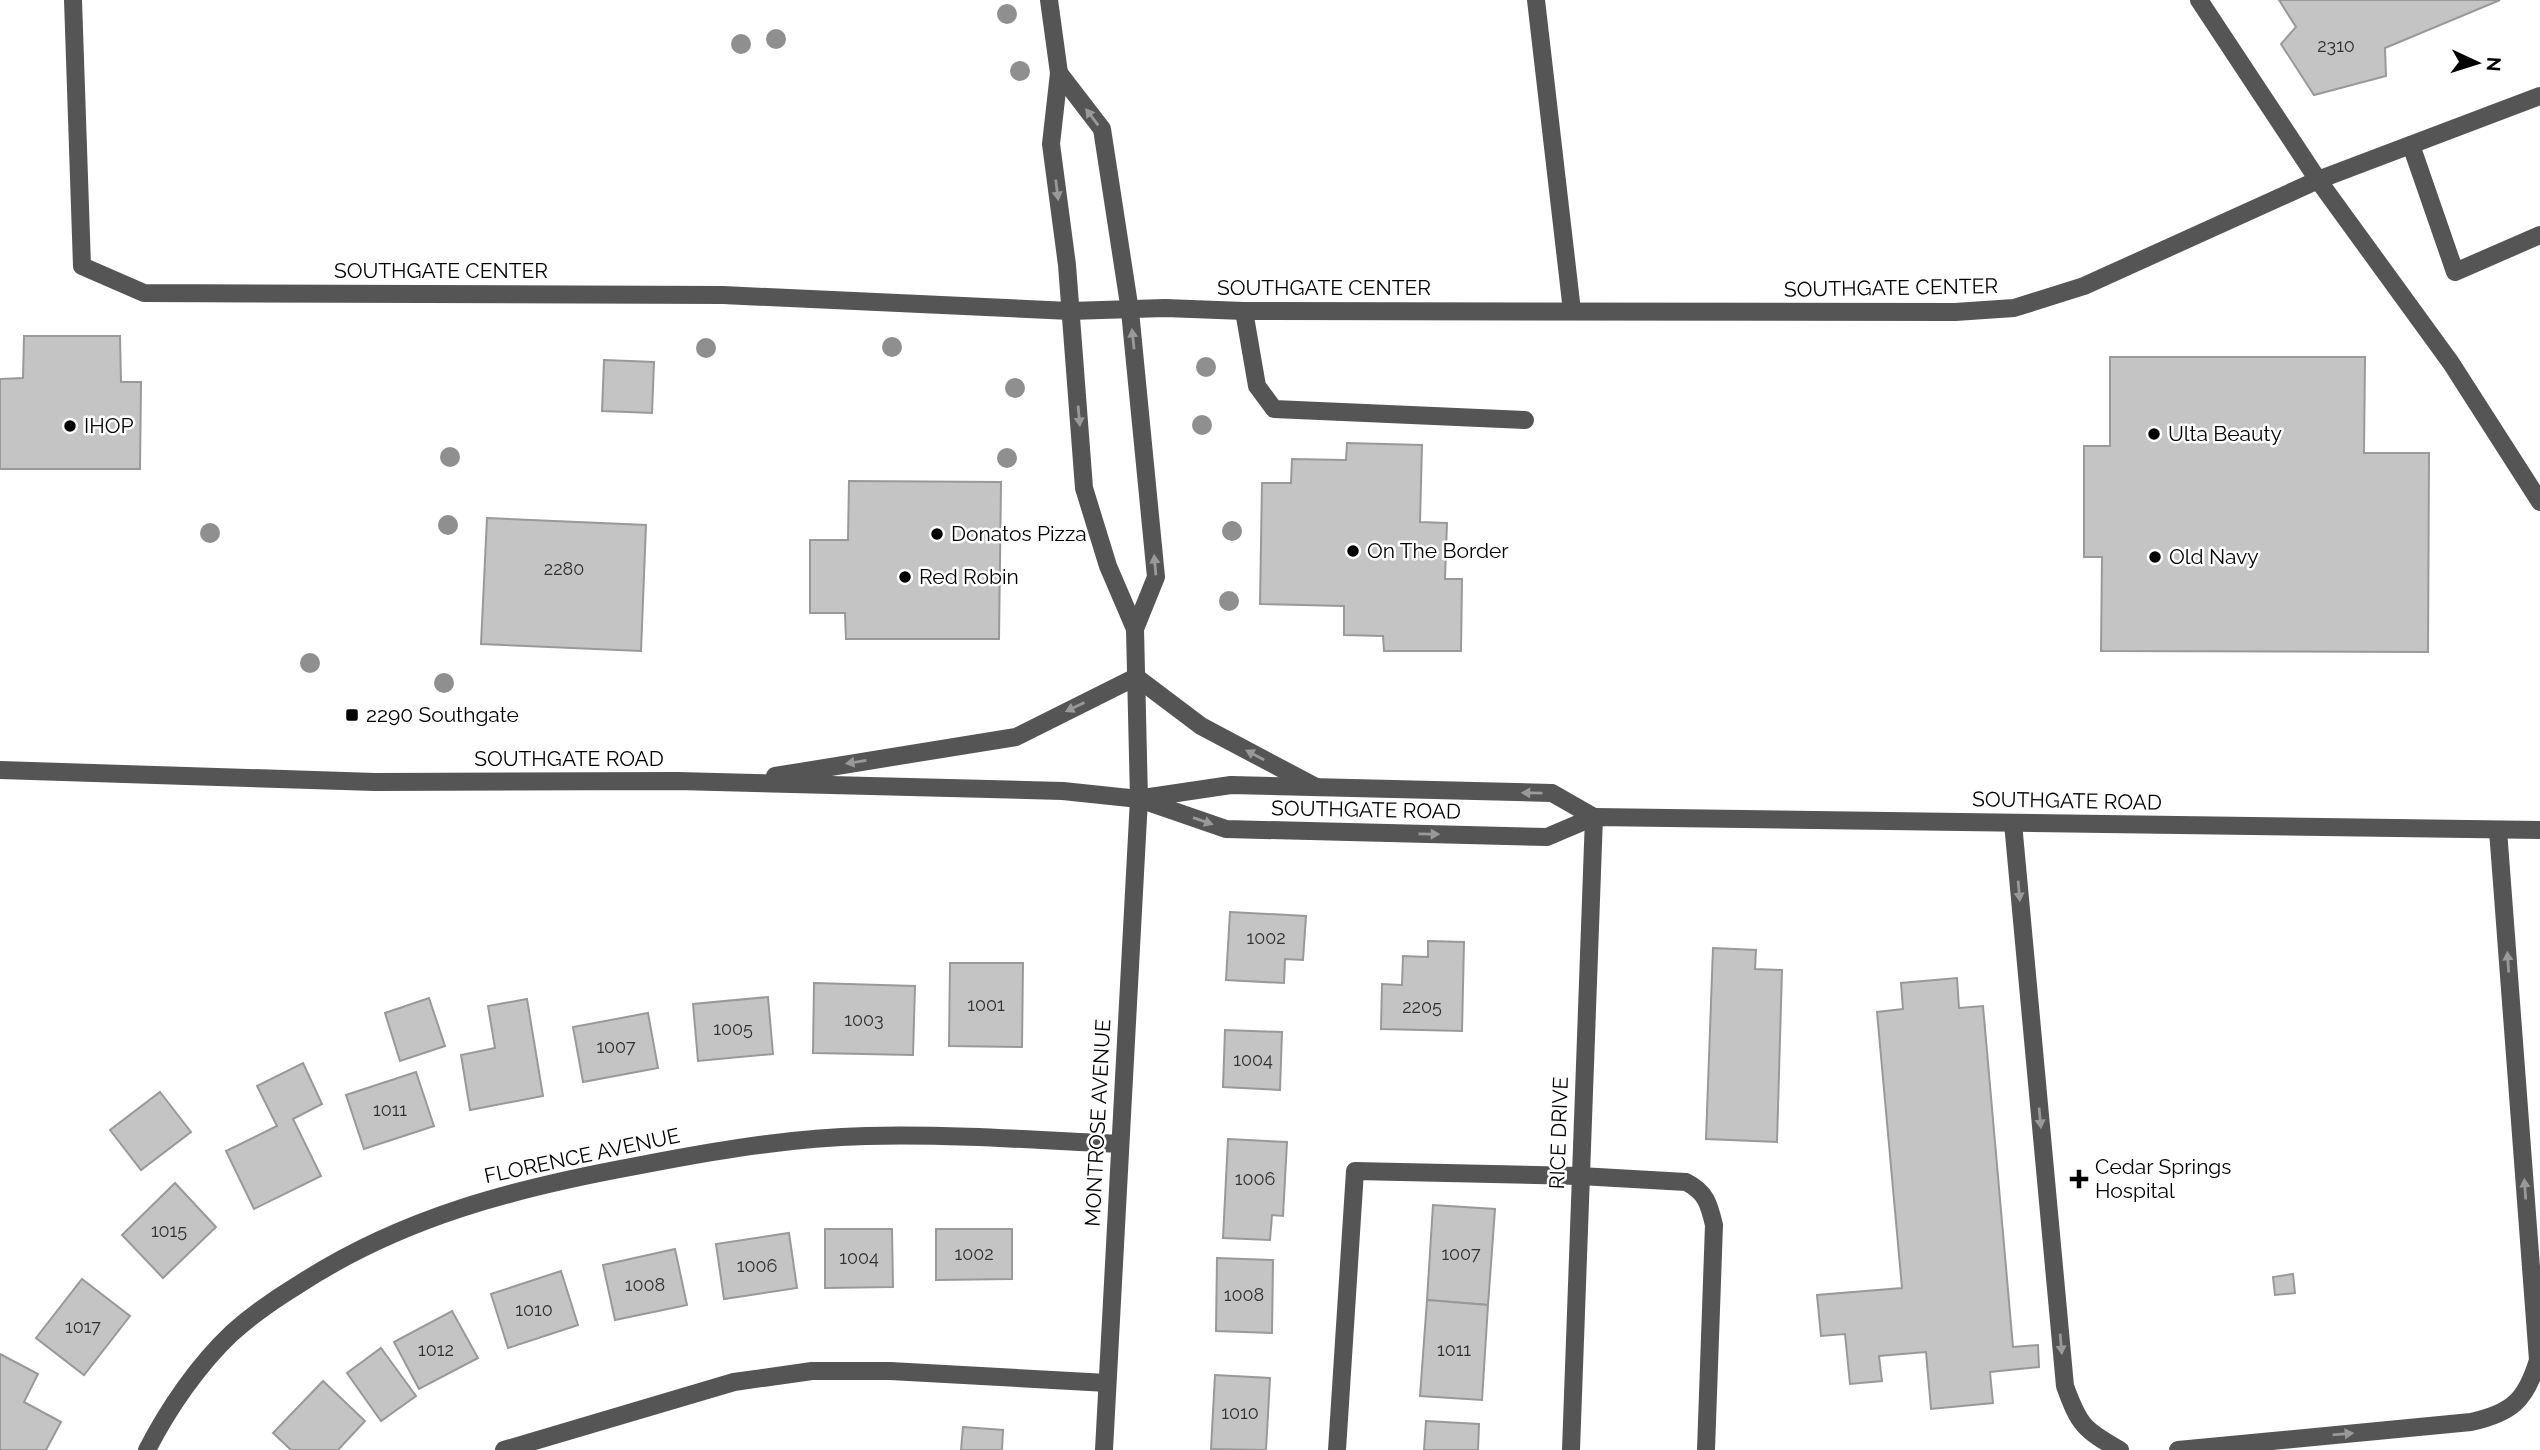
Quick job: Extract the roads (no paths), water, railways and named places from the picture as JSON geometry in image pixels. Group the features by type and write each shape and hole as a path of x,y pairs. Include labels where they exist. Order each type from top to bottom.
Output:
{"street":[{"name":"SOUTHGATE CENTER","path":"73,0 82,267 144,293 723,295 1070,311 1164,308 1244,311 1955,312 2014,308 2084,286 2318,180 2540,96"},
{"path":"1049,0 1059,73 1051,144 1070,311 1084,488 1108,566 1135,629 1139,799"},
{"path":"1536,0 1572,311"},
{"path":"2199,0 2318,180 2451,363 2540,502"},
{"path":"1059,73 1102,129 1130,311 1156,577 1135,629"},
{"path":"2411,145 2455,272 2540,235"},
{"path":"1244,311 1256,386 1274,409 1525,420"},
{"path":"734,782 1016,737 1136,677"},
{"path":"1136,677 1201,726 1315,788"},
{"name":"SOUTHGATE ROAD","path":"0,771 375,782 734,782 1063,790 1139,799 1226,829 1547,837 1594,817 2540,830"},
{"name":"SOUTHGATE ROAD","path":"1139,799 1231,785 1552,793 1594,817"},
{"name":"MONTROSE AVENUE","path":"1104,1450 1139,799"},
{"name":"RICE DRIVE","path":"1571,1450 1594,817"},
{"path":"2013,823 2065,1386 2075,1414 2092,1434 2120,1450"},
{"path":"2178,1450 2471,1422 2498,1417 2517,1402 2531,1382 2538,1360 2498,830"},
{"name":"FLORENCE AVENUE","path":"147,1450 162,1420 232,1333 274,1300 327,1266 372,1242 438,1215 564,1179 734,1147 770,1143 866,1136 927,1136 1120,1144"},
{"path":"1337,1450 1355,1171 1686,1182 1700,1189 1709,1203 1714,1225 1706,1450"},
{"path":"504,1450 734,1382 812,1371 890,1371 1107,1382"}],"place":[{"name":"IHOP","path":"70,426"},
{"name":"Ulta Beauty","path":"2154,434"},
{"name":"Donatos Pizza","path":"937,534"},
{"name":"On The Border","path":"1353,551"},
{"name":"Old Navy","path":"2155,557"},
{"name":"Red Robin","path":"905,577"},
{"name":"2290 Southgate","path":"352,715"},
{"name":"Cedar Springs Hospital","path":"2079,1179"}]}
